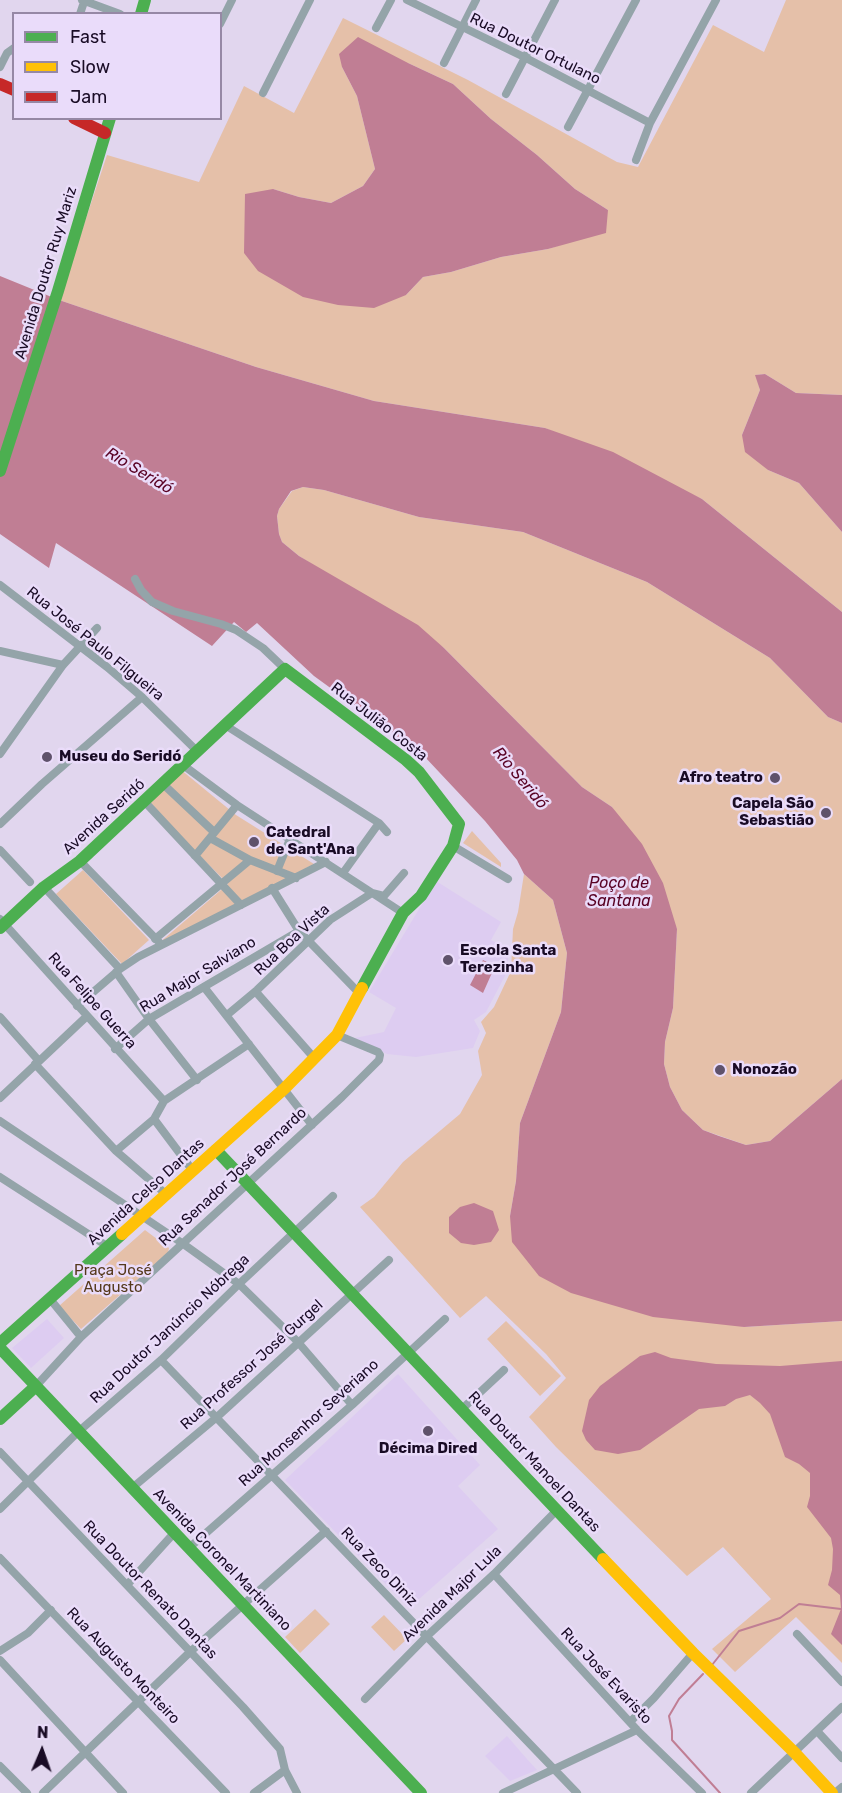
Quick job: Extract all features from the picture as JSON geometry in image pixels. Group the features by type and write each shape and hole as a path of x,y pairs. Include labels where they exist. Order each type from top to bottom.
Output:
{"main road":[{"path":"78,120 105,133"},
{"name":"Avenida Doutor Ruy Mariz","path":"0,471 58,291 109,120"},
{"name":"Avenida Seridó","path":"2,923 44,887 80,861 227,727 285,669"},
{"name":"Rua Julião Costa","path":"285,669 419,772 457,819 459,829 453,846"},
{"name":"Avenida Celso Dantas","path":"0,1343 285,1088 337,1035 403,913 421,896 453,846"},
{"name":"Rua Doutor Manoel Dantas","path":"216,1150 693,1653 834,1793"},
{"name":"Avenida Coronel Martiniano","path":"0,1348 421,1793"},
{"name":"Rua Senador José Bernardo","path":"0,1419 36,1386"}],"street":[{"path":"222,20 232,0"},
{"path":"263,93 310,0"},
{"path":"376,28 391,0"},
{"name":"Rua Doutor Ortulano","path":"407,0 526,58 650,123"},
{"path":"444,63 476,0"},
{"path":"506,94 555,0"},
{"path":"568,127 636,0"},
{"path":"636,160 650,123 716,0"},
{"path":"83,1 114,12"},
{"path":"0,67 7,53 12,49"},
{"path":"135,579 141,591 152,602 173,611 236,630 263,648 285,669"},
{"name":"Rua José Paulo Filgueira","path":"0,585 142,697 197,752"},
{"path":"0,753 63,665 97,628"},
{"path":"0,651 63,665"},
{"path":"0,824 42,784 142,697"},
{"path":"227,727 379,823 387,832"},
{"path":"183,765 237,805 403,913"},
{"path":"163,784 212,835 250,861 296,878"},
{"path":"144,801 241,905"},
{"path":"195,856 237,805"},
{"path":"343,873 379,823"},
{"path":"277,872 290,839"},
{"path":"453,846 508,879"},
{"path":"0,850 30,882"},
{"path":"80,861 158,942"},
{"path":"77,1006 118,970 158,942 250,861"},
{"path":"158,942 241,905 326,862"},
{"name":"Rua Boa Vista","path":"227,1015 256,992 330,920 372,893 384,896 404,873"},
{"path":"44,887 118,970 149,1019 197,1080"},
{"path":"272,888 299,931 359,993"},
{"name":"Rua Felipe Guerra","path":"2,923 164,1101"},
{"name":"Rua Major Salviano","path":"115,1049 149,1019 299,931"},
{"path":"204,987 312,1125"},
{"path":"256,992 315,1059"},
{"path":"0,1017 116,1151 167,1195"},
{"path":"0,1098 86,1017"},
{"name":"Rua Senador José Bernardo","path":"36,1386 81,1337 378,1062 380,1055 337,1035"},
{"path":"116,1151 154,1119 164,1101 249,1044"},
{"path":"154,1119 193,1171"},
{"path":"0,1121 183,1243 238,1284 297,1341 352,1405"},
{"path":"0,1177 107,1246"},
{"name":"Rua Doutor Janúncio Nóbrega","path":"0,1509 78,1432 161,1360 238,1284 333,1196"},
{"name":"Rua Professor José Gurgel","path":"132,1488 217,1417 297,1341 388,1260"},
{"path":"50,1299 81,1337"},
{"name":"Rua Monsenhor Severiano","path":"190,1547 352,1405 445,1318"},
{"name":"Rua Zeco Diniz","path":"161,1360 577,1793"},
{"path":"462,1409 504,1370"},
{"name":"Rua Doutor Renato Dantas","path":"0,1452 280,1749 285,1770"},
{"name":"Avenida Major Lula","path":"365,1698 558,1509"},
{"path":"43,1793 190,1652 327,1531"},
{"path":"127,1585 175,1532"},
{"name":"Rua Augusto Monteiro","path":"0,1558 226,1793"},
{"name":"Rua José Evaristo","path":"494,1574 637,1730 702,1793"},
{"path":"0,1651 28,1633 51,1610"},
{"path":"797,1634 842,1682"},
{"path":"630,1722 693,1653"},
{"path":"0,1660 123,1793"},
{"path":"751,1793 842,1707"},
{"path":"503,1793 637,1730"},
{"path":"817,1731 842,1758"},
{"path":"0,1766 27,1793"},
{"path":"254,1793 285,1770 297,1793"},
{"path":"834,1793 842,1787"}],"shaded area":[{"name":"Escola Santa Terezinha","path":"436,881 501,922 491,940 508,949 508,970 486,1012 474,1020 480,1031 473,1048 416,1057 387,1054 355,1038 384,1032 396,1008 369,992"},
{"path":"47,1319 64,1338 31,1368 12,1348"},
{"path":"398,1374 480,1465 458,1486 498,1529 409,1608 285,1480"},
{"path":"507,1736 537,1770 510,1781 485,1756"}],"green space":[{"path":"786,0 842,0 842,395 796,393 765,374 756,375 760,390 742,435 768,470 799,483 842,532 842,612 702,499 545,428 374,401 256,367 59,300 107,155 199,182 244,86 294,113 343,18 468,80 617,162 638,167 713,25 764,52","holes":["408,63 453,84 575,189 608,210 572,241 548,249 501,257 451,272 423,277 406,295 273,189 331,203 363,186 375,169 357,96 342,67"]},
{"path":"303,487 324,490 419,517 523,532 647,582 770,658 828,717 842,723 842,1079 770,1141 746,1145 703,1130 682,1110 670,1087 664,1064 665,1042 673,1008 677,929 612,807 582,787 444,648 299,556 282,542 277,516 279,509 292,491"},
{"path":"180,769 236,815 314,864 152,949 228,884 148,800"},
{"path":"472,831 501,863 501,867 463,843"},
{"path":"83,870 149,940 122,964 56,894"},
{"path":"524,874 553,900 567,953 561,1012 520,1123 516,1181 510,1216 744,1327 842,1321 842,1663 796,1617 735,1672 712,1649 771,1599 723,1547 687,1576 556,1447 529,1417 566,1378 546,1354 486,1296 460,1318 360,1207 374,1197 403,1162 460,1114 482,1075 478,1051 486,1033 481,1022 494,1007 511,971 513,929"},
{"name":"Praça José Augusto","path":"145,1230 169,1248 168,1253 81,1329 59,1306"},
{"path":"506,1321 561,1376 540,1396 487,1339"},
{"path":"315,1609 330,1624 300,1653 285,1637"},
{"path":"384,1615 407,1639 394,1651 371,1627"}],"water":[{"path":"358,37 453,84 575,189 608,210 606,233 548,249 501,257 451,272 423,277 406,295 374,308 338,305 303,297 258,271 244,253 245,194 273,189 331,203 363,186 375,169 357,96 342,67 339,54"},
{"path":"0,276 59,300 256,367 374,401 545,428 613,452 702,499 842,612 842,723 828,717 770,658 647,582 523,532 419,517 324,490 303,487 291,491 277,516 282,542 299,556 418,625 444,648 582,787 612,807 642,844 663,883 677,929 673,1008 665,1042 664,1064 670,1087 682,1110 703,1130 719,1136 746,1145 770,1141 842,1079 842,1321 744,1327 653,1317 571,1293 539,1276 512,1242 510,1216 516,1181 520,1123 561,1012 567,953 553,900 524,874 517,860 485,821 424,756 314,676 257,623 246,632 234,622 212,646 56,543 49,568 0,534"},
{"path":"765,374 796,393 842,395 842,532 799,483 768,470 745,452 742,435 760,390 755,375"},
{"path":"483,960 495,966 483,993 470,985"},
{"path":"474,1203 493,1211 499,1230 491,1242 474,1245 461,1243 449,1233 449,1217 460,1207"},
{"path":"655,1352 671,1358 716,1364 780,1366 842,1361 842,1645 831,1634 841,1609 840,1595 828,1585 832,1570 831,1538 807,1507 810,1496 810,1473 785,1457 770,1414 760,1403 750,1395 736,1399 725,1406 699,1409 640,1450 618,1454 595,1450 586,1440 582,1431 589,1400 600,1386 640,1356"}],"waterway":[{"path":"712,1665 739,1631 780,1618 799,1604 841,1609"},
{"path":"703,1674 679,1699 669,1716 672,1740 720,1793"}],"traffic: fast":[{"path":"142,12 145,0"},
{"path":"0,471 58,291 109,120"},
{"path":"0,928 44,887 80,861 285,669 406,760 419,772 459,824 453,846 421,896 403,913 362,988"},
{"path":"216,1150 603,1559"},
{"path":"0,1343 122,1234"},
{"path":"0,1348 421,1793"},
{"path":"0,1419 36,1386"}],"traffic: slow":[{"path":"122,1234 285,1088 337,1035 362,988"},
{"path":"603,1559 832,1793"}],"traffic: jam":[{"path":"0,84 12,89"},
{"path":"78,120 105,133"}],"place":[{"name":"Museu do Seridó","path":"47,757"},
{"name":"Afro teatro","path":"775,778"},
{"name":"Capela São Sebastião","path":"826,813"},
{"name":"Catedral de Sant'Ana","path":"254,842"},
{"name":"Escola Santa Terezinha","path":"448,960"},
{"name":"Nonozão","path":"720,1070"},
{"name":"Décima Dired","path":"428,1431"}],"water label":[{"name":"Rio Seridó","path":"139,471"},
{"name":"Rio Seridó","path":"520,778"},
{"name":"Poço de Santana","path":"619,892"}]}
